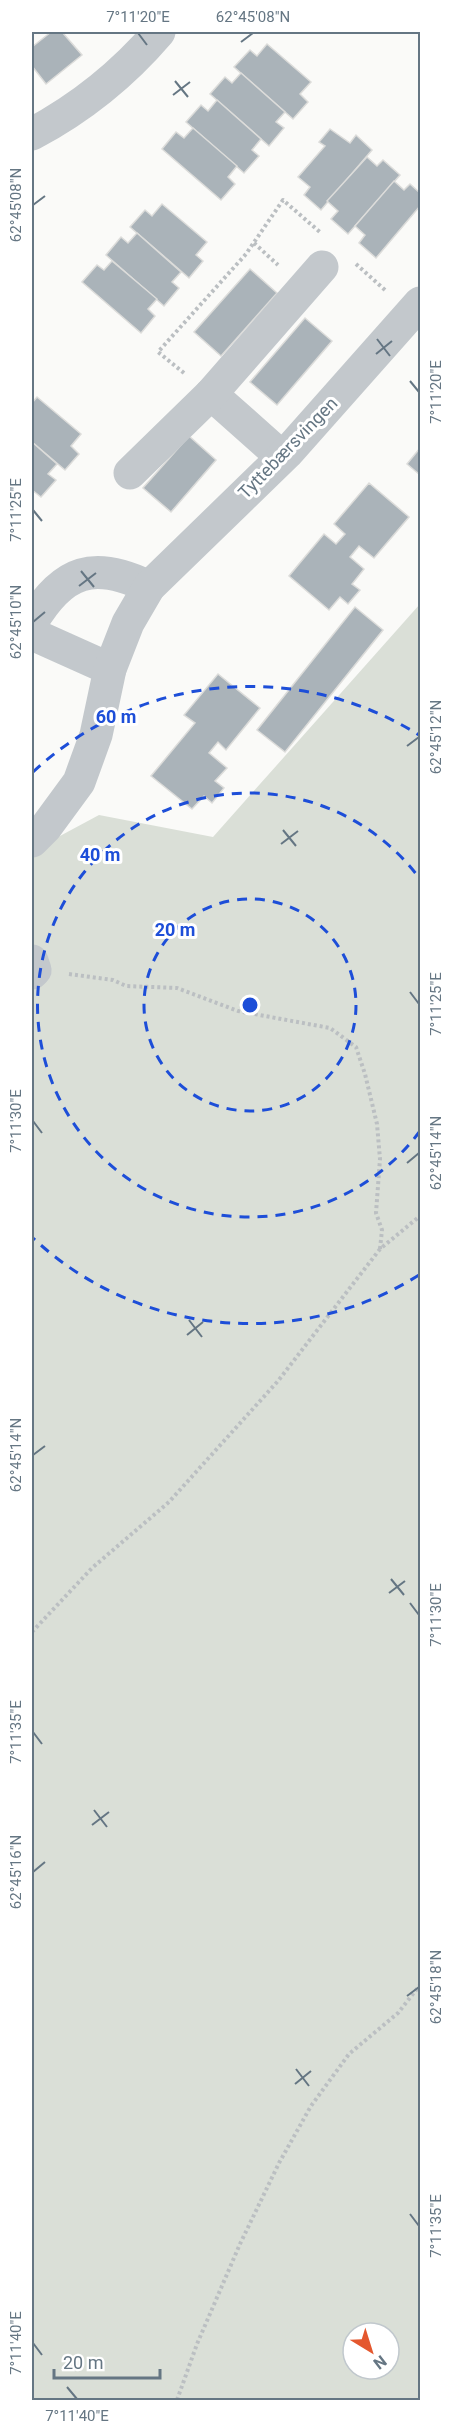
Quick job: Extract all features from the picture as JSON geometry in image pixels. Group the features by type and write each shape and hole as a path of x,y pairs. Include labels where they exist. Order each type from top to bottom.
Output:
{"street":[{"path":"32,134 61,118 78,105 138,56 159,32"},
{"path":"130,473 211,394 322,267"},
{"name":"Tyttebærsvingen","path":"32,841 79,782 96,735 110,669 128,623 149,587 282,458 420,303"},
{"path":"211,394 282,458"},
{"path":"32,622 43,603 66,580 98,570 126,575 149,587"},
{"path":"32,634 110,669"}],"path":[{"path":"33,968 113,980 126,986 177,988 238,1011 330,1028 356,1047 365,1074 376,1124 380,1159 376,1213 382,1230 380,1249"},
{"path":"32,1632 92,1568 169,1502 278,1381 380,1249 420,1216"},
{"path":"177,2400 197,2344 240,2244 279,2163 311,2106 350,2054 398,2013 420,1985"}],"shaded area":[{"path":"420,604 420,2400 32,2400 32,851 99,815 213,837"}],"building":[{"path":"51,32 62,32 82,55 46,84 32,66 32,47"},
{"path":"267,44 311,82 300,94 308,102 293,119 234,67 250,50 257,56"},
{"path":"241,73 285,112 276,122 284,128 269,146 210,94 225,77 232,83"},
{"path":"217,100 261,139 252,150 259,156 244,173 186,122 201,105 208,111"},
{"path":"193,128 237,166 228,177 235,184 221,200 162,149 176,132 184,138"},
{"path":"330,129 350,143 356,135 372,150 321,210 304,195 310,187 298,177 325,146 319,142"},
{"path":"367,157 377,166 383,160 400,175 348,234 331,219 338,211 327,201"},
{"path":"394,181 404,190 410,184 420,193 420,206 376,258 359,243 365,235 355,226"},
{"path":"162,204 207,242 196,255 203,261 189,278 130,227 145,210 152,216"},
{"path":"137,233 181,272 172,282 179,288 164,306 106,255 121,237 128,243"},
{"path":"112,261 157,299 148,309 155,316 141,333 82,282 97,265 104,270"},
{"path":"250,269 277,293 221,356 194,332"},
{"path":"305,318 332,341 277,405 250,382"},
{"path":"37,397 81,434 71,446 79,454 65,470 32,442 32,403"},
{"path":"189,436 216,460 171,512 143,488"},
{"path":"32,442 57,464 48,474 56,480 41,497 32,490"},
{"path":"420,448 420,475 407,464"},
{"path":"369,483 409,517 374,558 359,546 350,557 364,569 352,584 360,590 348,604 340,597 329,610 289,576 324,534 336,544 345,534 334,524"},
{"path":"355,607 383,630 285,752 257,730"},
{"path":"218,674 260,708 226,750 218,742 209,753 227,768 215,781 224,788 212,803 204,796 192,809 151,776 195,723 184,715"}]}
